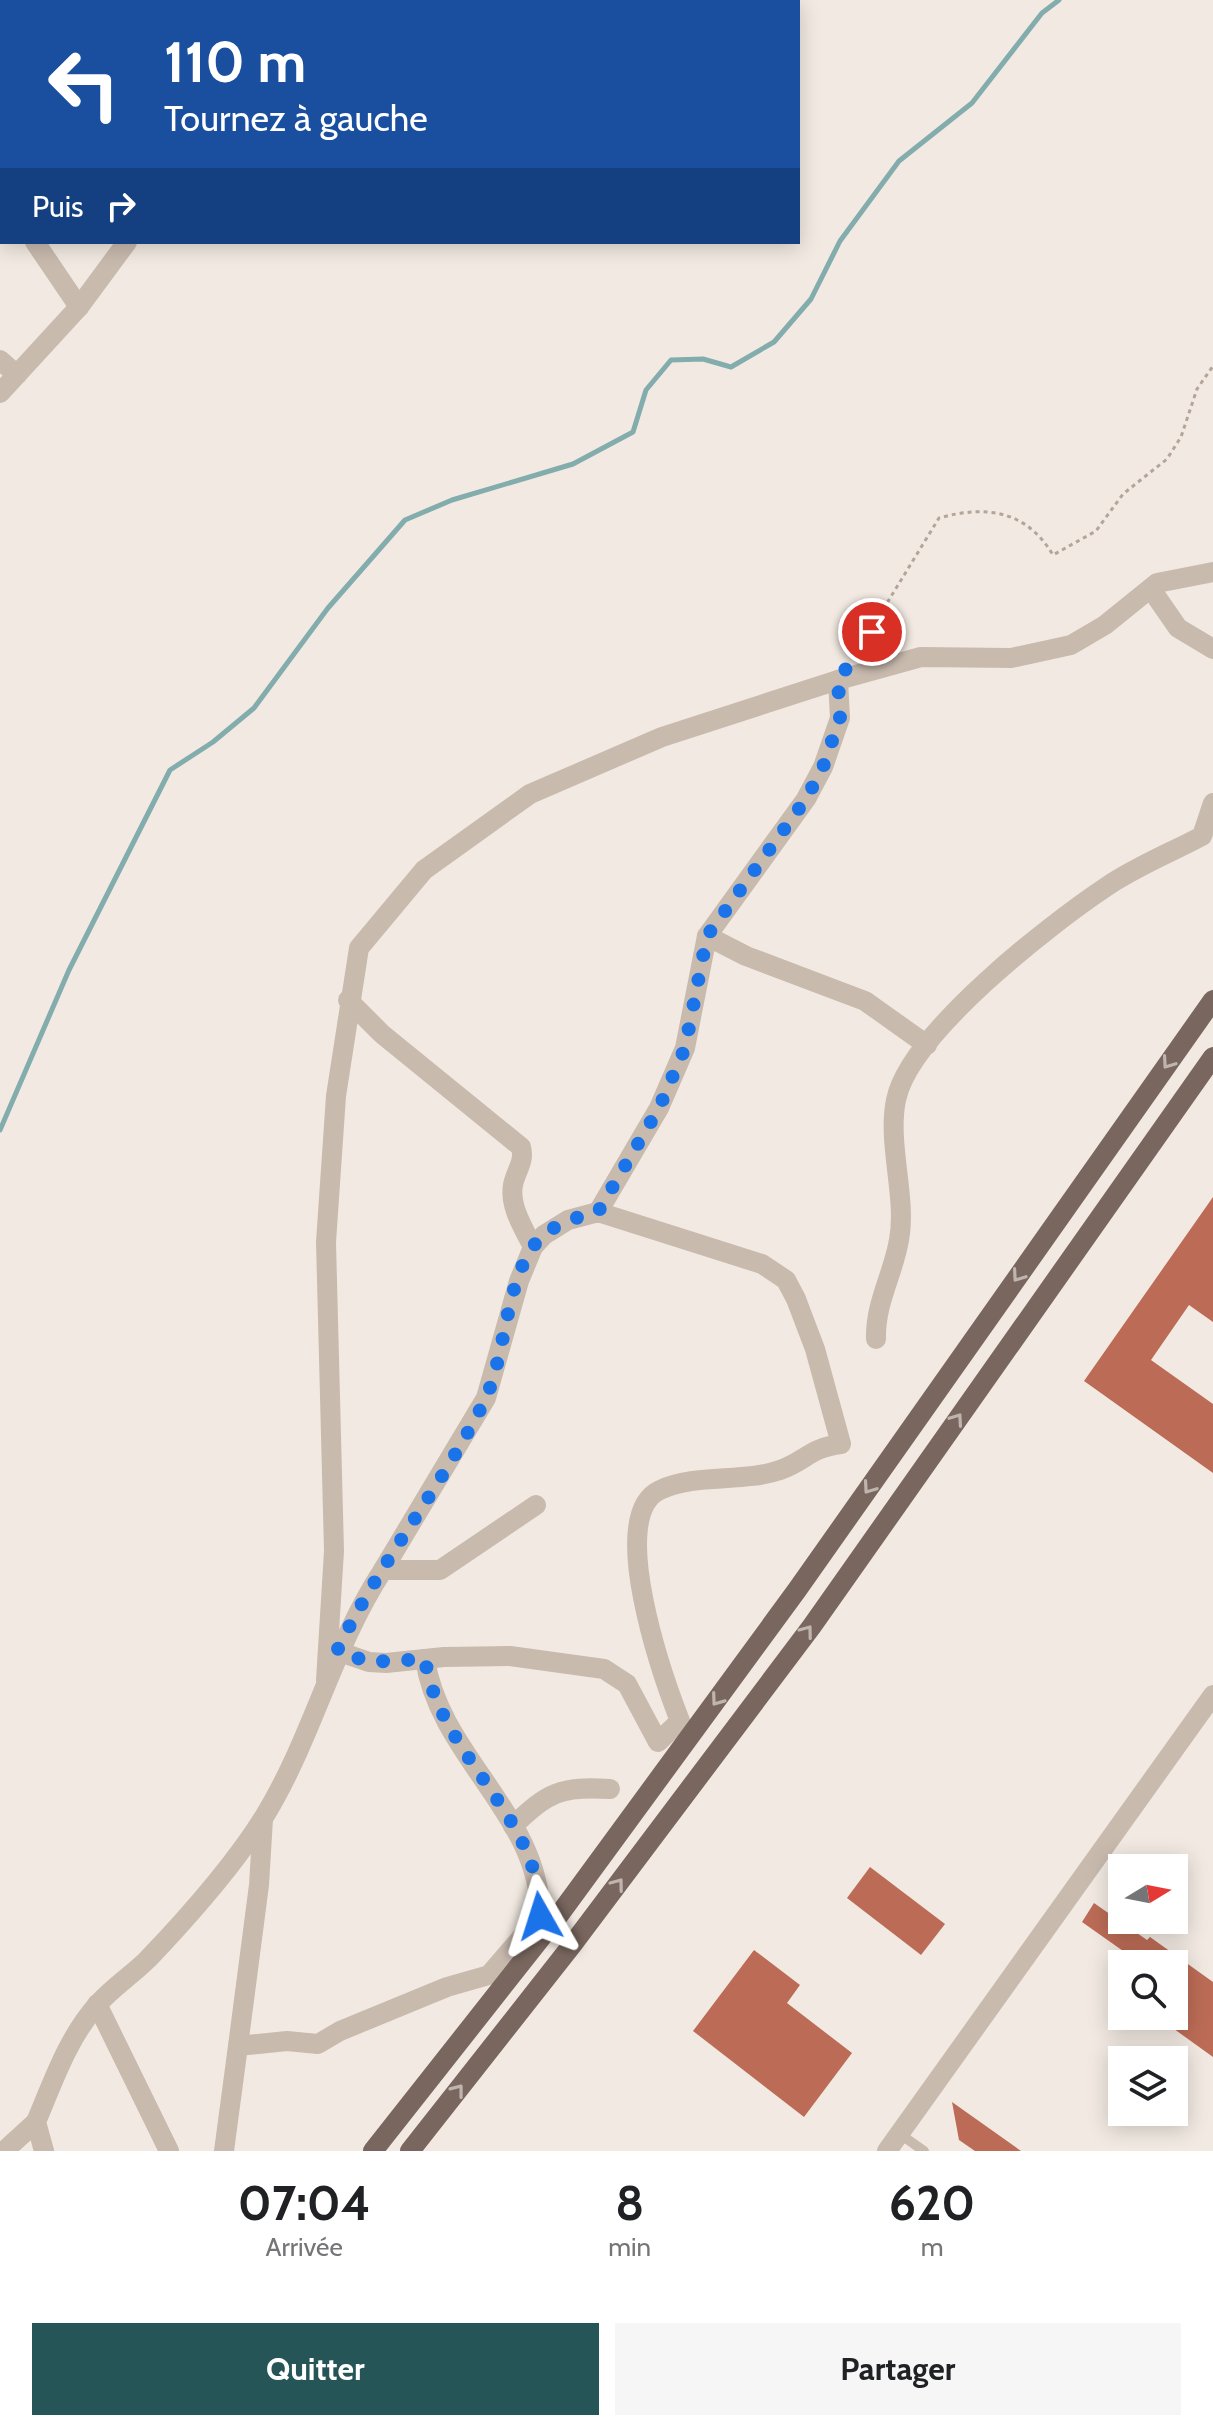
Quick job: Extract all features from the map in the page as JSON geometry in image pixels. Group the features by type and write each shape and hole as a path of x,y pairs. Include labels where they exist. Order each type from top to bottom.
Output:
{"main road":[{"path":"373,2151 559,1915 788,1603 1213,1000"},
{"path":"410,2151 572,1945 812,1626 1213,1057"}],"street":[{"path":"36,244 79,307"},
{"path":"0,393 79,307 126,244"},
{"path":"0,360 17,375"},
{"path":"326,1680 334,1551 326,1242 336,1096 348,1000 359,948 388,910 424,870 530,794 662,737 838,680 921,657 1011,658 1071,645 1105,625 1157,583 1213,572"},
{"path":"1151,589 1178,628 1213,649"},
{"path":"598,1212 659,1108 685,1048 707,936 806,799 823,767 840,718 838,680"},
{"path":"876,1339 875,1316 900,1238 895,1102 904,1073 961,1006 1022,952 1106,887 1202,836 1213,803"},
{"path":"707,936 746,956 865,1001 927,1045"},
{"path":"348,1000 382,1034 521,1147 523,1155 513,1190 519,1219 533,1247"},
{"path":"4,2151 36,2122 71,2041 97,2004 145,1961 187,1917 263,1819 285,1778 337,1651 357,1610 486,1398 519,1281 533,1247 568,1220 598,1212 762,1264 786,1280 815,1349 841,1444 818,1447 781,1470 660,1490 648,1499 641,1518 637,1579 662,1677 680,1721 658,1742 627,1684 604,1669 510,1656 378,1662 337,1651"},
{"path":"383,1570 433,1571 446,1567 536,1505"},
{"path":"238,2046 287,2041 318,2044 340,2031 447,1987 489,1975 540,1916 535,1866 432,1699 425,1659"},
{"path":"887,2151 1213,1695"},
{"path":"513,1826 553,1792 578,1786 610,1789"},
{"path":"224,2151 259,1885 263,1819"},
{"path":"97,2004 169,2151"},
{"path":"36,2122 44,2151"}],"lane":[{"path":"900,2134 924,2151"}],"path":[{"path":"838,680 872,632 939,518 965,511 1013,516 1041,535 1053,555 1096,531 1123,494 1167,459 1181,437 1197,389 1213,366"}],"building":[{"path":"1213,1197 1213,1322 1189,1305 1151,1360 1213,1404 1213,1473 1084,1381"},
{"path":"870,1867 945,1924 921,1955 847,1898"},
{"path":"1094,1903 1108,1913 1108,1934 1138,1934 1147,1940 1150,1937 1168,1950 1122,1950 1082,1922"},
{"path":"754,1950 800,1985 787,2003 852,2053 804,2117 693,2031"},
{"path":"1188,1964 1213,1982 1213,2057 1175,2030 1188,2030"},
{"path":"952,2102 1021,2151 975,2151 959,2140"}],"waterway":[{"path":"0,1130 69,970 170,770 213,742 254,708 328,608 405,520 452,500 573,464 633,432 646,390 671,360 703,359 731,367 774,342 811,299 840,241 899,161 972,103 1042,13 1059,0"}],"route":[{"path":"540,1916 535,1866 504,1810 480,1778 432,1699 425,1659 369,1662 337,1651 357,1610 486,1398 519,1281 533,1247 556,1226 598,1212 659,1108 685,1048 694,1016 698,975 707,936 806,799 823,767 840,718 838,680 872,632"}]}
